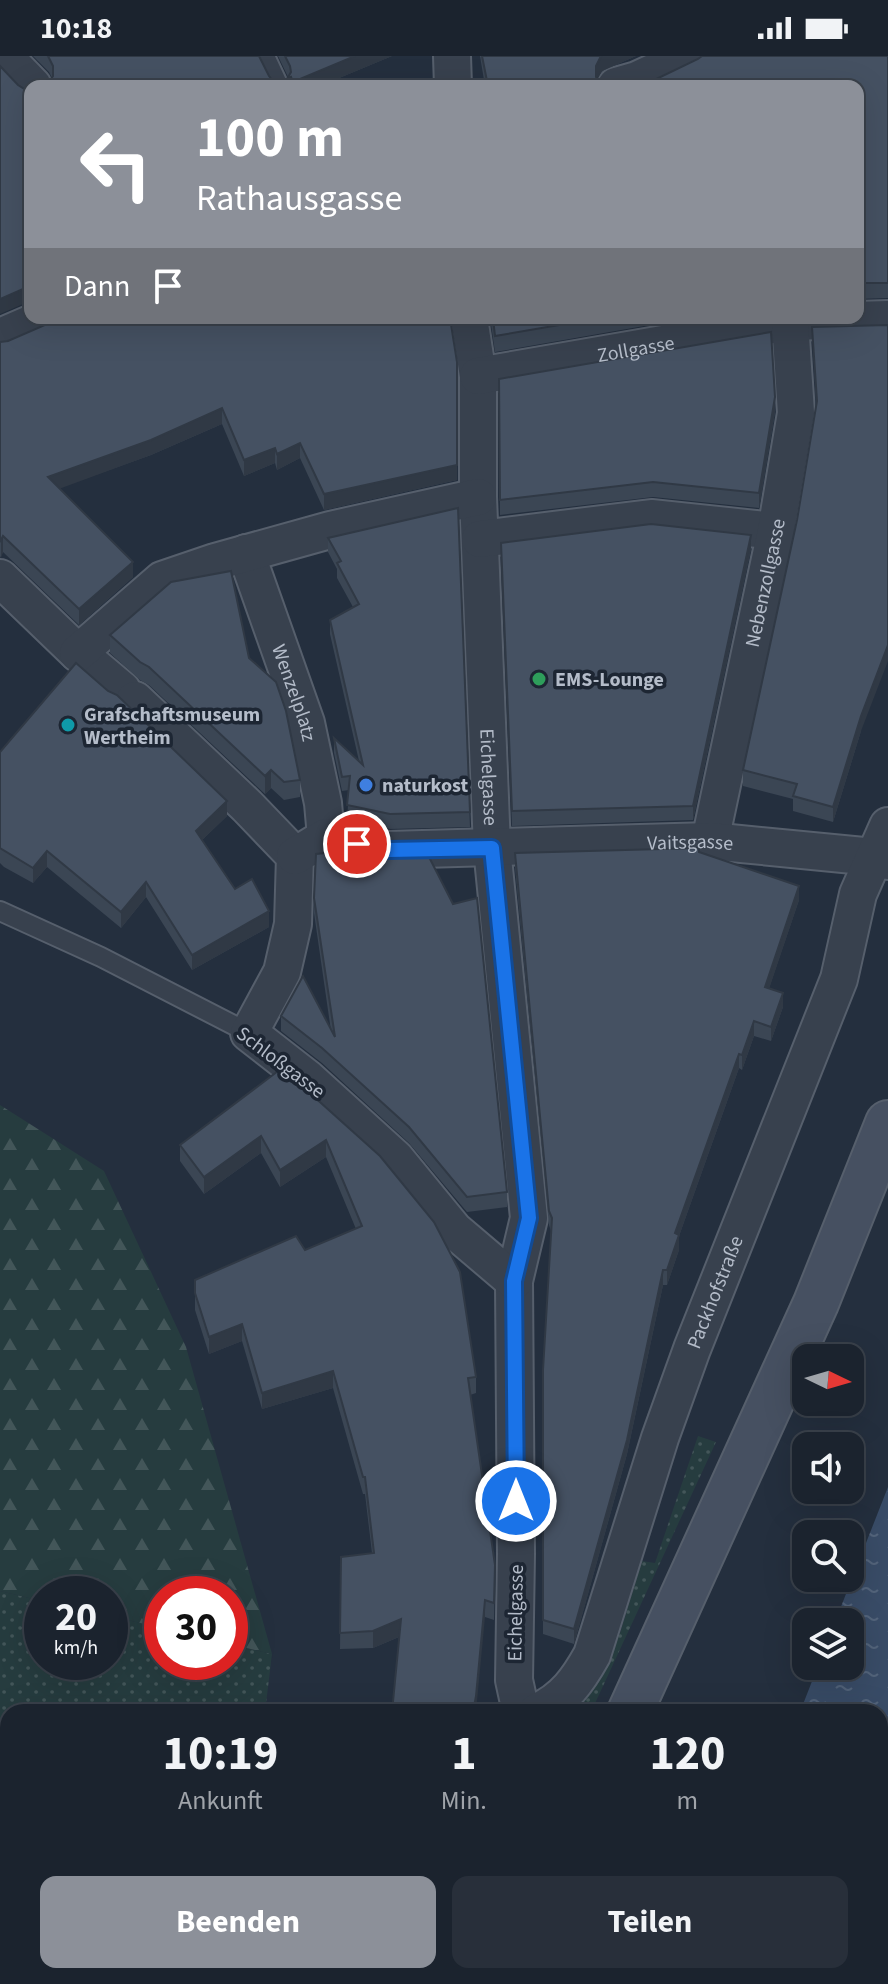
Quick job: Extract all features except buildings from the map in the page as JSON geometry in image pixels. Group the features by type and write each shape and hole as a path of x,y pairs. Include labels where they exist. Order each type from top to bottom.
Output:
{"main road":[{"path":"634,1704 816,1303 888,1123"}],"street":[{"path":"4,56 27,80"},
{"path":"452,56 453,80"},
{"path":"637,80 689,56"},
{"name":"Zollgasse","path":"864,320 888,319"},
{"path":"0,337 30,324"},
{"name":"Eichelgasse","path":"470,324 478,376 478,497 492,848 529,1218 514,1281 514,1680 519,1704"},
{"name":"Zollgasse","path":"478,376 778,324"},
{"name":"Nebenzollgasse","path":"710,841 776,531 796,413 790,324"},
{"path":"78,653 162,580 330,530 478,497"},
{"path":"480,539 651,518 776,531"},
{"name":"Wenzelplatz","path":"246,553 306,723 323,803 326,837"},
{"path":"3,588 129,695 247,806 295,856 293,924 282,972 249,1033"},
{"path":"295,856 326,837"},
{"name":"Vaitsgasse","path":"326,837 388,850 710,841 883,848"},
{"name":"Packhofstraße","path":"554,1704 574,1685 592,1655 692,1349 839,979 858,894 883,848"},
{"name":"Schloßgasse","path":"249,1033 308,1079 395,1158 454,1230 514,1281"}],"lane":[{"path":"265,56 276,80"},
{"name":"Schloßgasse","path":"0,911 101,957 249,1033"}],"green space":[{"path":"0,1105 104,1171 186,1347 272,1654 248,1648 248,1576 144,1576 144,1624 128,1620 128,1576 24,1576 24,1597 0,1591"},
{"path":"698,1436 716,1442 595,1704 576,1704 604,1667 620,1633 642,1561 655,1563"},
{"path":"0,1591 24,1597 24,1680 128,1680 128,1620 144,1624 144,1680 248,1680 248,1648 272,1654 266,1704 0,1704"}],"water":[{"path":"888,1487 888,1704 803,1704 813,1680 864,1680 864,1608 840,1608 847,1592 864,1592 864,1548"}],"place":[{"name":"EMS-Lounge","path":"539,679"},
{"name":"Grafschaftsmuseum Wertheim","path":"68,725"},
{"name":"naturkost","path":"366,785"}],"route":[{"path":"357,844 388,850 492,848 529,1218 514,1281 516,1501"}]}
